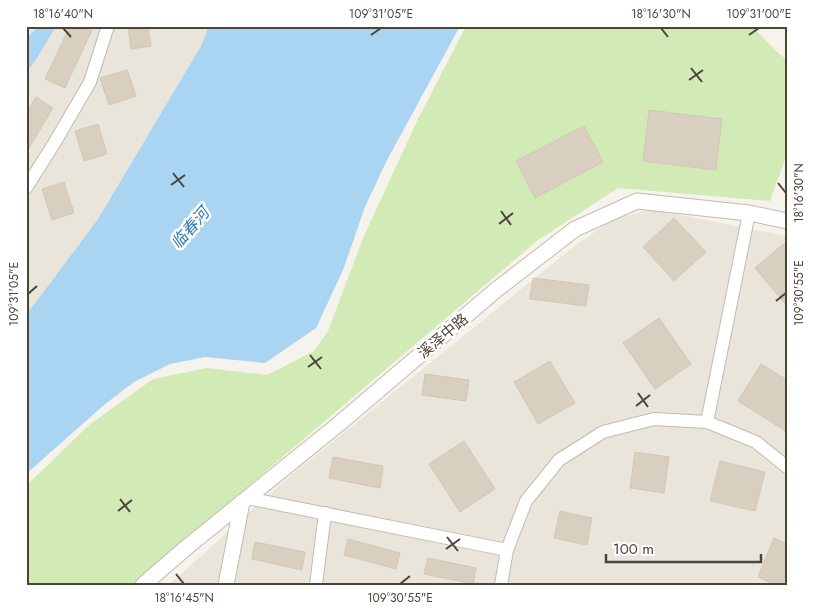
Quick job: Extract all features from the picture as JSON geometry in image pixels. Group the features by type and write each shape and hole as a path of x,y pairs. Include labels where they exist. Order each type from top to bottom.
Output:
{"street":[{"path":"26,188 90,82 108,26"},
{"name":"溪泽中路","path":"143,585 348,416 496,290 575,229 637,201 749,213 787,221"},
{"path":"707,422 749,213"},
{"path":"501,585 507,550 526,501 559,460 603,432 654,419 707,422 756,442 787,467"},
{"path":"226,585 245,500 324,513 507,550"},
{"path":"316,585 324,513"}],"shaded area":[{"path":"26,26 209,26 201,46 98,219 26,313"},
{"path":"650,209 787,236 787,585 169,585 283,482 572,248 610,221"}],"green space":[{"path":"466,26 752,26 787,60 787,154 770,201 618,188 538,240 132,585 26,585 26,486 89,425 153,379 207,368 267,375 314,351 328,331 363,238 418,119"}],"water":[{"path":"40,26 56,26 26,73 26,38"},
{"name":"临春河","path":"209,26 460,26 386,162 365,207 343,270 316,328 265,363 205,357 170,364 134,382 104,405 26,474 26,313 98,219 201,46"}],"building":[{"path":"70,26 84,26 92,30 65,88 45,79"},
{"path":"128,26 148,26 151,46 131,49"},
{"path":"127,70 136,96 109,105 100,78"},
{"path":"36,97 53,108 26,153 26,113"},
{"path":"649,110 722,119 716,170 643,161"},
{"path":"98,124 107,154 84,161 75,131"},
{"path":"584,126 603,162 535,198 516,161"},
{"path":"64,182 74,213 52,220 42,189"},
{"path":"674,218 706,252 674,281 643,247"},
{"path":"787,241 787,306 755,268"},
{"path":"533,278 589,285 586,306 530,299"},
{"path":"659,318 691,364 655,389 623,343"},
{"path":"550,361 575,403 538,424 514,382"},
{"path":"761,364 787,380 787,432 738,401"},
{"path":"425,374 469,380 466,401 422,395"},
{"path":"464,441 495,489 460,512 429,464"},
{"path":"635,452 669,457 664,493 630,488"},
{"path":"333,457 383,466 380,488 329,478"},
{"path":"720,461 765,472 755,511 710,501"},
{"path":"560,511 592,518 587,545 554,538"},
{"path":"774,538 787,544 787,585 775,585 758,577"},
{"path":"348,539 400,553 396,569 344,555"},
{"path":"255,542 305,552 302,570 252,559"},
{"path":"428,558 476,568 473,584 424,574"}]}
